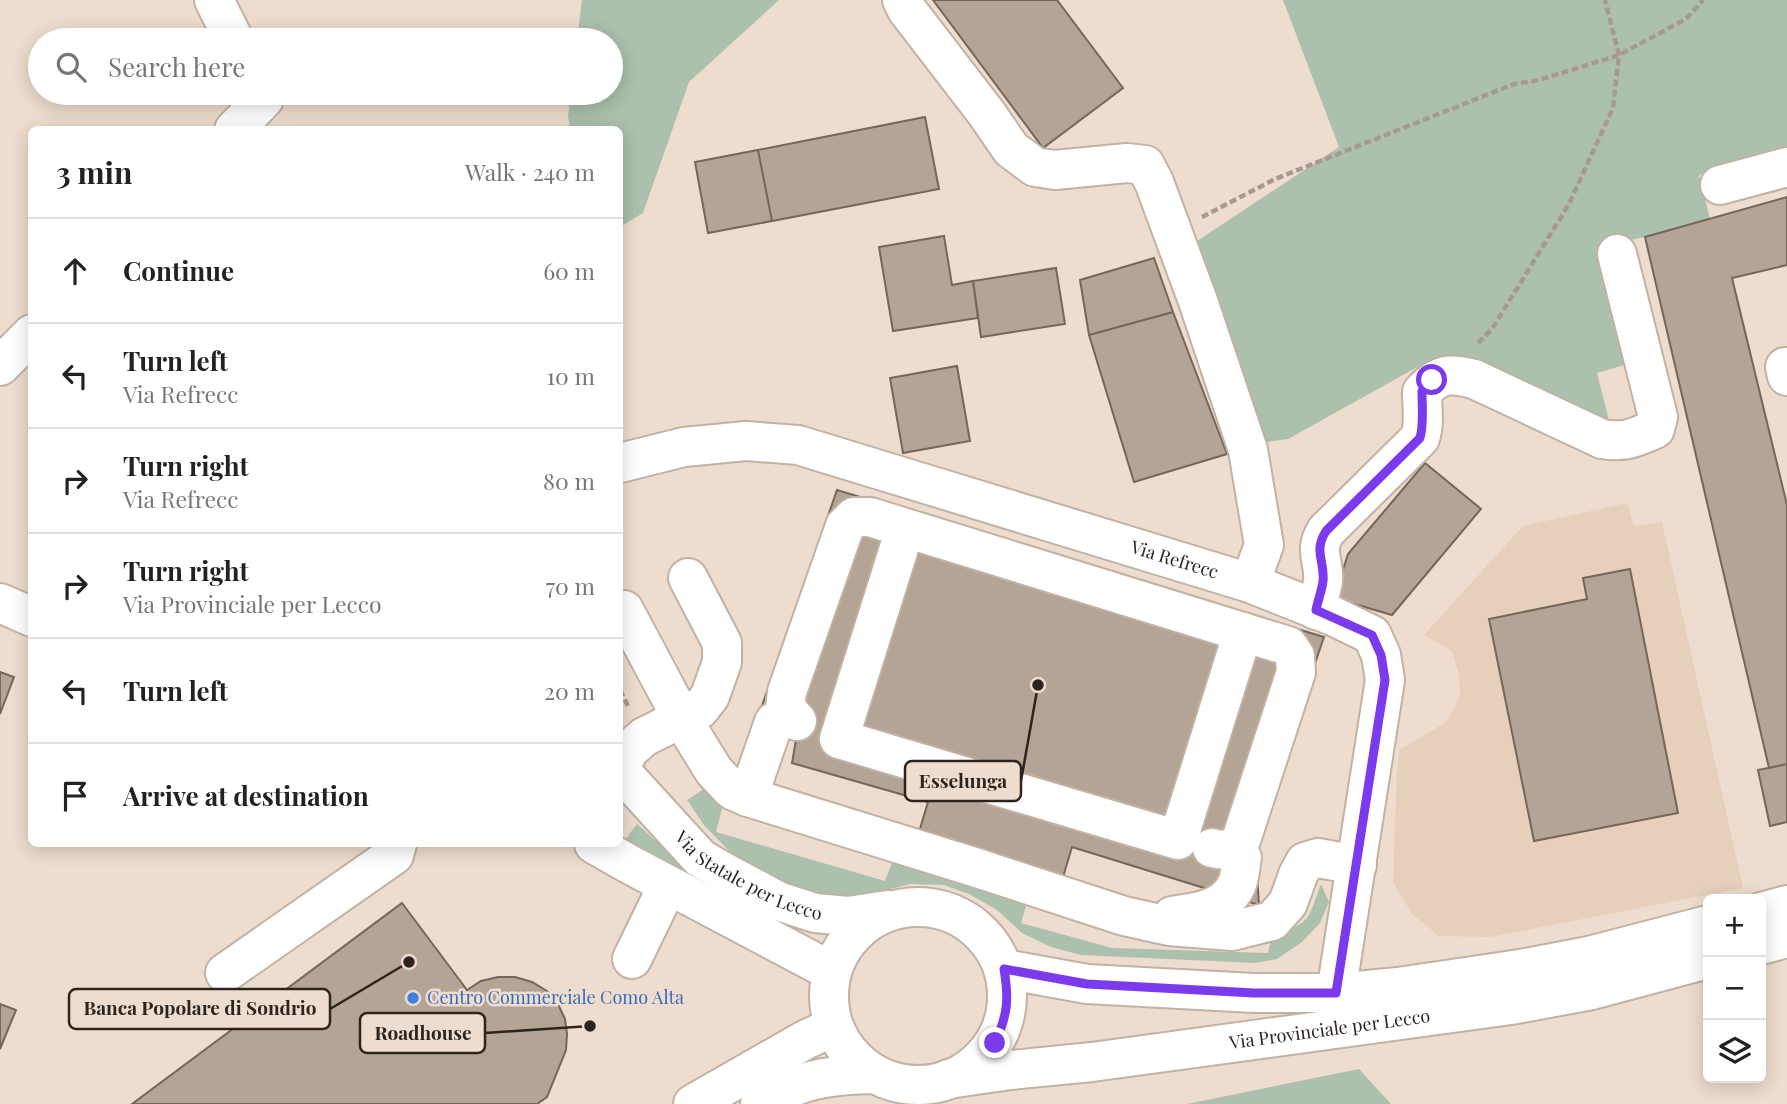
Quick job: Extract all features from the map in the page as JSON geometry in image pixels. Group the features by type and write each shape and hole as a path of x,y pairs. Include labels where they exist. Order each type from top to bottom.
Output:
{"main road":[{"path":"215,0 228,28"},
{"path":"902,0 1011,149 1035,167 1055,170 1127,163 1145,166 1154,181 1248,450 1264,545 1250,583"},
{"path":"240,126 268,107"},
{"path":"1720,185 1787,167"},
{"path":"1316,610 1323,580 1320,540 1420,438 1423,428 1422,391 1432,380 1445,375 1474,379 1602,439 1629,440 1655,429 1658,417 1617,254"},
{"path":"0,366 28,338"},
{"name":"Via Refrecc","path":"623,462 684,447 746,441 798,445 1250,583 1372,635 1381,655 1385,680 1336,993"},
{"path":"748,797 785,721 787,692 845,526 854,517 870,517 1288,646 1295,656 1296,672 1240,844 1222,851 1227,853 1237,885 1223,903 1205,909 1172,916 1124,916"},
{"path":"905,529 839,739 1178,840 1242,632"},
{"path":"623,774 629,750 644,737 700,709 710,696 722,662 722,643 688,578"},
{"path":"0,603 28,615"},
{"path":"625,610 682,719 714,771 732,790 748,797 1124,916 1169,926 1232,931 1272,921 1288,902 1306,862 1318,858 1357,865"},
{"name":"Via Statale per Lecco","path":"623,774 700,858 778,901 815,914 848,916 893,909"},
{"path":"225,973 394,855 396,847"},
{"path":"599,847 831,971"},
{"path":"632,959 668,885"},
{"path":"1766,911 1787,905"},
{"path":"919,906 948,911 974,925 991,943 1004,969 1008,996 1004,1024 995,1043 975,1065 943,1082 911,1086 873,1074 842,1045 833,1027 828,992 831,971 844,944 864,923 893,909 919,906"},
{"name":"Via Provinciale per Lecco","path":"1004,969 1087,984 1254,993 1336,993 1520,969 1589,956 1703,926"},
{"path":"1766,944 1787,938"},
{"name":"Via Provinciale per Lecco","path":"948,1079 1511,1005 1592,990 1703,960"},
{"path":"693,1104 833,1027"},
{"path":"760,1104 794,1086 839,1075 873,1074"}],"path":[{"path":"1445,375 1492,329 1569,204 1613,108 1619,55 1605,0"},
{"path":"1173,232 1275,179 1350,149 1514,84 1539,80 1619,55 1686,19 1703,0"}],"shaded area":[{"path":"1627,503 1634,526 1662,522 1743,888 1490,937 1439,936 1412,914 1393,882 1399,750 1445,723 1460,695 1459,675 1452,651 1424,635 1523,526"}],"green space":[{"path":"582,0 779,0 689,82 643,213 623,225 623,126 570,126 568,116 569,105 623,105 623,28 578,28"},
{"path":"1283,0 1787,0 1787,150 1699,175 1710,219 1601,246 1631,363 1597,373 1611,428 1463,362 1421,365 1288,439 1259,443 1197,241 1339,147"},
{"path":"707,787 722,809 716,832 885,881 893,860 1028,899 1021,923 1112,948 1268,953 1272,934 1295,927 1306,919 1321,884 1329,902 1320,923 1302,942 1277,959 1255,963 1081,955 1051,947 1022,933 997,910 969,894 944,885 910,884 850,899 816,897 776,882 735,857 704,825 687,800"},
{"path":"637,824 686,867 764,911 623,844"},
{"path":"1359,1069 1391,1104 1187,1104"}],"building":[{"path":"933,0 1057,0 1123,88 1043,148"},
{"path":"925,117 939,189 772,221 758,150"},
{"path":"758,150 772,221 708,233 695,162"},
{"path":"1787,197 1787,265 1732,278 1787,505 1787,764 1769,768 1645,237"},
{"path":"944,236 952,285 973,281 978,318 893,331 879,247"},
{"path":"1154,258 1173,312 1089,335 1080,280"},
{"path":"1056,268 1065,324 981,337 973,281"},
{"path":"1173,312 1227,454 1134,482 1089,335"},
{"path":"957,366 970,441 903,453 890,378"},
{"path":"1425,463 1481,509 1392,615 1334,598 1348,554"},
{"path":"837,490 1324,637 1255,841 1259,905 1072,847 1063,877 919,832 928,802 792,763 796,740 786,734 747,749"},
{"path":"1630,569 1678,813 1534,841 1489,619 1587,599 1583,578"},
{"path":"0,672 14,677 0,714"},
{"path":"1787,764 1787,822 1770,826 1758,770"},
{"name":"Centro Commerciale Como Alta","path":"402,903 467,990 481,981 515,977 532,982 547,991 558,1004 565,1019 566,1050 547,1097 537,1104 132,1104"},
{"path":"0,1004 16,1010 0,1049"}],"place":[{"name":"Esselunga","path":"1038,685"},
{"name":"Banca Popolare di Sondrio","path":"409,962"},
{"name":"Centro Commerciale Como Alta","path":"413,998"},
{"name":"Roadhouse","path":"590,1026"}],"route":[{"path":"995,1043 1004,1024 1008,996 1004,969 1087,984 1254,993 1336,993 1385,680 1381,655 1372,635 1316,610 1323,580 1320,540 1420,438 1423,428 1422,391 1432,380"}]}
